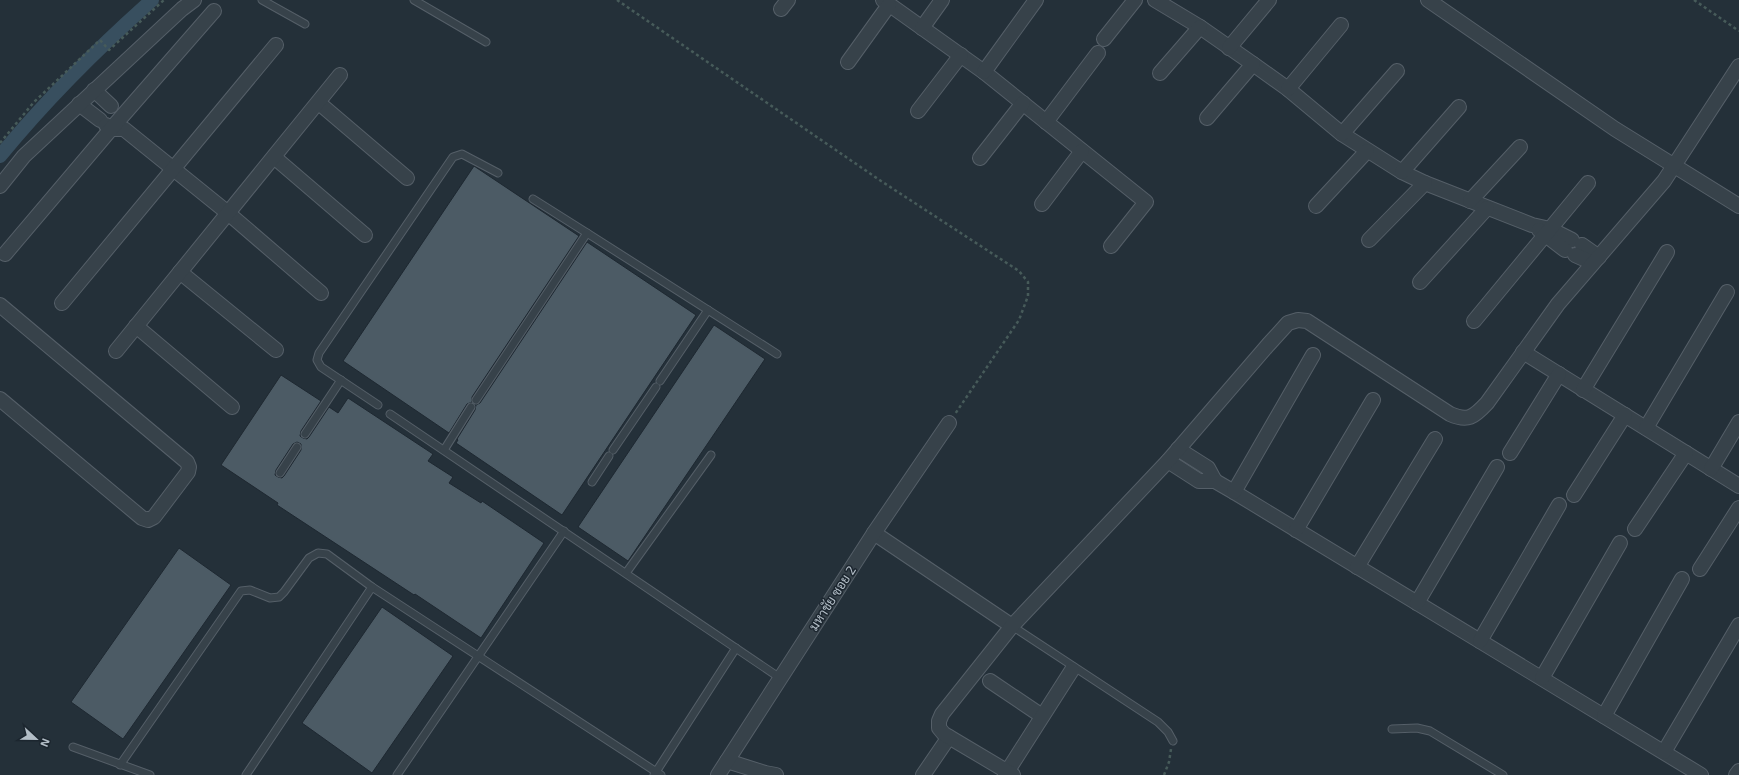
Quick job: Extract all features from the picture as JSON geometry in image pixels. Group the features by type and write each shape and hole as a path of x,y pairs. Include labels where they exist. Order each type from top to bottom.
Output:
{"street":[{"path":"0,186 24,156 182,9 194,0"},
{"path":"922,28 942,0"},
{"path":"984,72 1036,0"},
{"path":"1104,39 1135,0"},
{"path":"1155,0 1171,4 1200,27 1288,89 1342,134 1402,172 1425,183 1532,225 1596,260"},
{"path":"1229,48 1269,0"},
{"path":"1428,0 1615,129 1739,206"},
{"path":"848,62 886,3 961,55 1146,202 1110,246"},
{"path":"5,254 113,120 214,11"},
{"path":"1288,89 1341,25"},
{"path":"1160,73 1200,27"},
{"path":"62,303 276,45"},
{"path":"1046,122 1098,53"},
{"path":"918,112 961,55"},
{"path":"1207,118 1252,64"},
{"path":"1072,670 1042,716 1009,774 949,737 939,728 939,721 942,714 1012,626 1168,461 1268,344 1288,324 1298,320 1307,321 1444,410 1460,418 1470,418 1479,411 1558,304 1664,181 1739,66"},
{"path":"1342,134 1397,71"},
{"path":"116,351 319,103 340,75"},
{"path":"94,90 113,120"},
{"path":"319,103 407,178"},
{"path":"79,104 113,120 228,213 321,292"},
{"path":"980,158 1023,104"},
{"path":"1402,172 1460,107"},
{"path":"1470,201 1520,147"},
{"path":"1042,204 1082,151"},
{"path":"1316,206 1367,151"},
{"path":"274,157 365,235"},
{"path":"1368,240 1425,183"},
{"path":"1474,321 1588,183"},
{"path":"1420,282 1487,208"},
{"path":"1583,390 1667,252"},
{"path":"180,272 276,350"},
{"path":"1646,428 1727,292"},
{"path":"0,305 187,462 189,467 188,472 154,517 148,520 142,518 0,399"},
{"path":"136,326 232,407"},
{"path":"1523,352 1739,486"},
{"path":"1234,492 1313,355"},
{"path":"1510,453 1559,374"},
{"path":"1296,530 1373,400"},
{"path":"1574,495 1625,415"},
{"path":"1711,468 1739,422"},
{"name":"มหาชัย ซอย 2","path":"718,775 874,533 949,423"},
{"path":"1357,566 1435,439"},
{"path":"1178,449 1208,468 1215,481"},
{"path":"1636,529 1686,454"},
{"path":"1168,461 1199,481 1215,481 1234,492 1701,775"},
{"path":"1417,603 1497,467"},
{"path":"1480,641 1558,505"},
{"path":"1700,569 1739,508"},
{"path":"874,533 1012,626"},
{"path":"1542,678 1620,543"},
{"path":"1604,716 1682,579"},
{"path":"1664,752 1739,624"},
{"path":"990,681 1042,716"},
{"path":"923,775 949,737"},
{"path":"727,761 776,775"},
{"path":"1736,775 1739,771"}],"lane":[{"path":"262,0 305,24"},
{"path":"414,0 486,42"},
{"path":"378,405 321,367 317,360 319,353 453,157 462,154 498,173"},
{"path":"533,199 777,354"},
{"path":"476,400 588,233"},
{"path":"592,482 708,310"},
{"path":"305,434 341,380"},
{"path":"444,450 471,407"},
{"path":"390,414 780,678"},
{"path":"280,473 297,447"},
{"path":"626,573 711,455"},
{"path":"397,775 564,531"},
{"path":"120,765 241,591 250,590 270,598 279,597 309,558 318,553 327,554 372,587 657,774 736,648"},
{"path":"246,775 372,587"},
{"path":"1012,626 1158,722 1168,732 1173,741"},
{"path":"1392,729 1417,728 1430,731 1503,775"},
{"path":"73,747 150,775"}],"path":[{"path":"0,143 34,102 100,40 109,50 164,0"},
{"path":"617,0 881,181 1019,271 1028,282 1028,296 1019,320 949,423"},
{"path":"1694,0 1739,31"},
{"path":"1164,775 1169,762 1173,741"}],"building":[{"path":"474,166 579,236 472,397 472,402 467,404 449,433 343,361"},
{"path":"587,242 696,315 562,515 456,443 475,410 476,405 480,403"},
{"path":"714,325 765,359 628,561 578,527"},
{"path":"281,375 321,401 301,431 300,436 303,438 307,439 309,437 329,407 338,413 348,398 433,454 428,461 453,477 449,483 481,503 482,501 544,543 481,638 277,505 278,503 221,465","holes":["297,442 301,444 301,450 284,476 282,478 275,475 276,470 293,444"]},
{"path":"179,548 231,585 123,739 71,702"},
{"path":"382,607 453,656 372,773 302,723"}],"waterway":[{"path":"0,156 73,75 152,0"}]}
